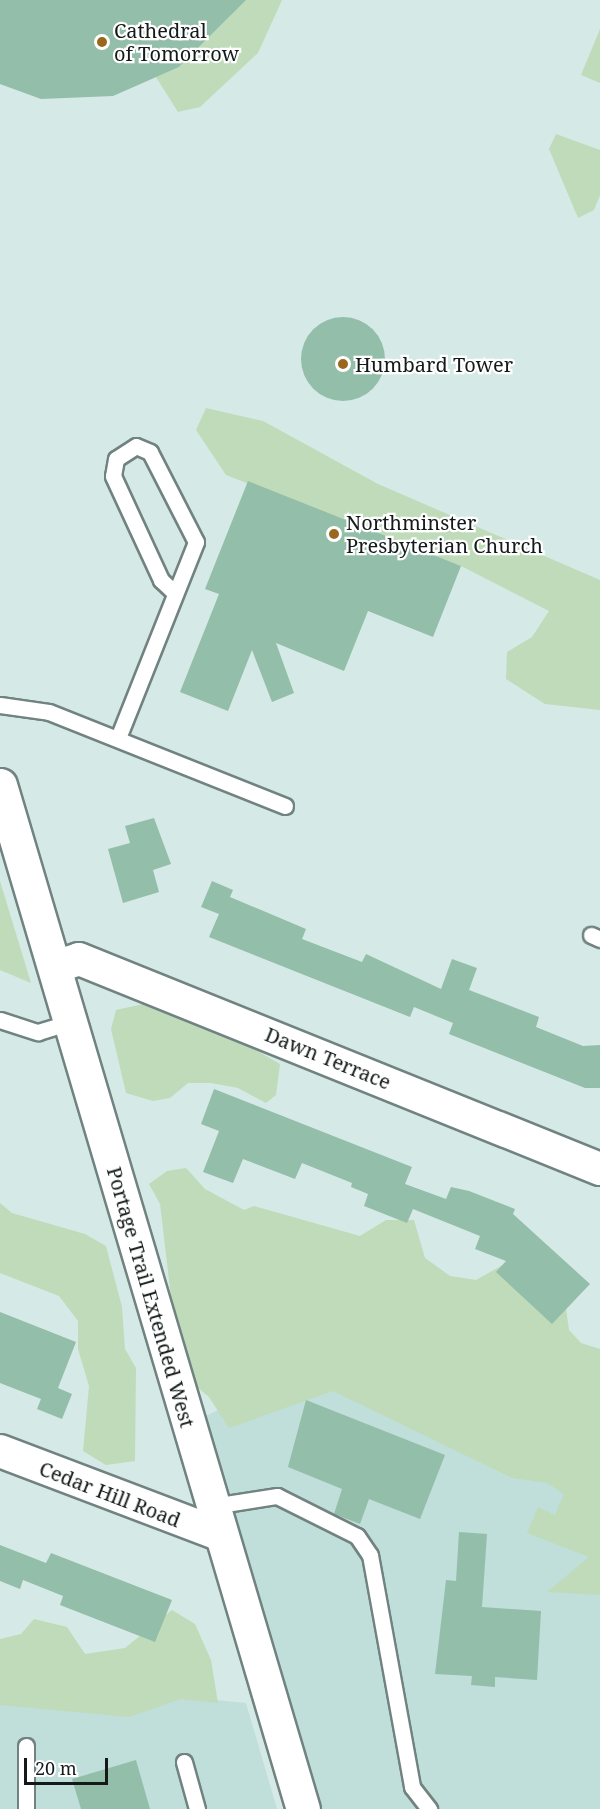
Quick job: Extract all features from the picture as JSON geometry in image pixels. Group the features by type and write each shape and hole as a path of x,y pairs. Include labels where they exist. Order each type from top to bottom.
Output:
{"main road":[{"name":"Portage Trail Extended West","path":"0,785 303,1809"}],"street":[{"name":"Dawn Terrace","path":"55,967 79,959 600,1168"},
{"name":"Cedar Hill Road","path":"0,1451 217,1520"}],"lane":[{"path":"118,738 196,542 150,452 136,447 116,459 113,476 161,580 175,593"},
{"path":"0,705 49,712 285,806"},
{"path":"0,1020 38,1032 71,1022"},
{"path":"217,1520 277,1496 357,1536 370,1555 412,1787 429,1809"},
{"path":"26,1746 26,1809"},
{"path":"184,1762 197,1809"}],"shaded area":[{"path":"305,1366 600,1487 600,1809 319,1809 204,1417"},
{"path":"0,1679 246,1703 277,1809 0,1809"}],"green space":[{"path":"237,0 282,0 258,53 200,107 178,112 156,77 179,67 230,16"},
{"path":"600,29 600,83 581,75"},
{"path":"556,134 600,150 600,195 594,210 578,218 549,149"},
{"path":"206,408 263,421 378,484 600,580 600,710 545,704 506,679 507,652 532,637 549,611 461,566 226,475 196,430"},
{"path":"0,881 31,983 0,970"},
{"path":"148,1003 212,1025 280,1064 276,1095 266,1103 238,1088 211,1083 188,1083 170,1098 153,1101 126,1093 111,1029 116,1010"},
{"path":"186,1168 205,1189 244,1210 254,1206 360,1236 386,1220 414,1220 425,1258 450,1276 476,1280 508,1262 564,1295 569,1330 581,1343 600,1349 600,1595 547,1592 589,1557 527,1533 538,1507 555,1515 564,1494 547,1483 512,1478 333,1391 229,1428 209,1397 180,1373 160,1204 149,1184 167,1171"},
{"path":"0,1203 12,1213 85,1234 106,1246 122,1307 125,1349 136,1368 135,1461 106,1465 83,1451 89,1386 78,1349 78,1321 59,1296 0,1273"},
{"path":"172,1610 195,1624 211,1660 218,1703 181,1699 129,1717 0,1705 0,1639 21,1634 34,1619 67,1627 85,1654 125,1648"}],"building":[{"name":"Cathedral of Tomorrow","path":"0,0 246,0 179,67 113,96 41,99 0,84"},
{"name":"Humbard Tower","path":"343,317 359,320 373,329 382,343 385,359 382,375 373,389 359,398 343,401 327,398 313,389 304,375 301,359 304,343 313,329 327,320"},
{"path":"248,481 461,566 433,637 368,611 344,671 276,643 294,693 272,702 252,650 228,711 180,692 219,594 205,589"},
{"path":"154,818 171,864 153,870 159,892 123,903 108,849 130,843 125,826"},
{"path":"212,881 233,890 230,897 306,929 302,939 362,962 366,954 441,989 452,959 477,968 469,990 539,1017 536,1027 583,1046 600,1045 600,1088 585,1088 449,1034 453,1023 414,1007 410,1017 209,937 219,914 201,907"},
{"path":"214,1089 412,1167 405,1184 446,1199 451,1187 469,1191 515,1209 513,1214 590,1284 552,1324 496,1272 506,1261 475,1249 480,1236 413,1209 407,1223 364,1206 368,1194 351,1187 352,1183 302,1163 295,1179 243,1159 233,1183 203,1172 219,1131 201,1124"},
{"path":"0,1312 76,1342 58,1388 72,1394 62,1419 37,1409 41,1399 0,1383"},
{"path":"306,1400 445,1455 420,1519 369,1499 360,1524 334,1514 342,1489 288,1467"},
{"path":"459,1532 487,1534 482,1607 541,1611 537,1680 495,1677 495,1687 471,1685 472,1676 435,1674 446,1580 456,1581"},
{"path":"0,1545 46,1563 51,1553 172,1600 155,1642 60,1605 63,1596 23,1580 20,1589 0,1581"},
{"path":"136,1760 150,1809 81,1809 72,1779"}],"place":[{"name":"Cathedral of Tomorrow","path":"102,42"},
{"name":"Humbard Tower","path":"343,364"},
{"name":"Northminster Presbyterian Church","path":"334,534"}]}
